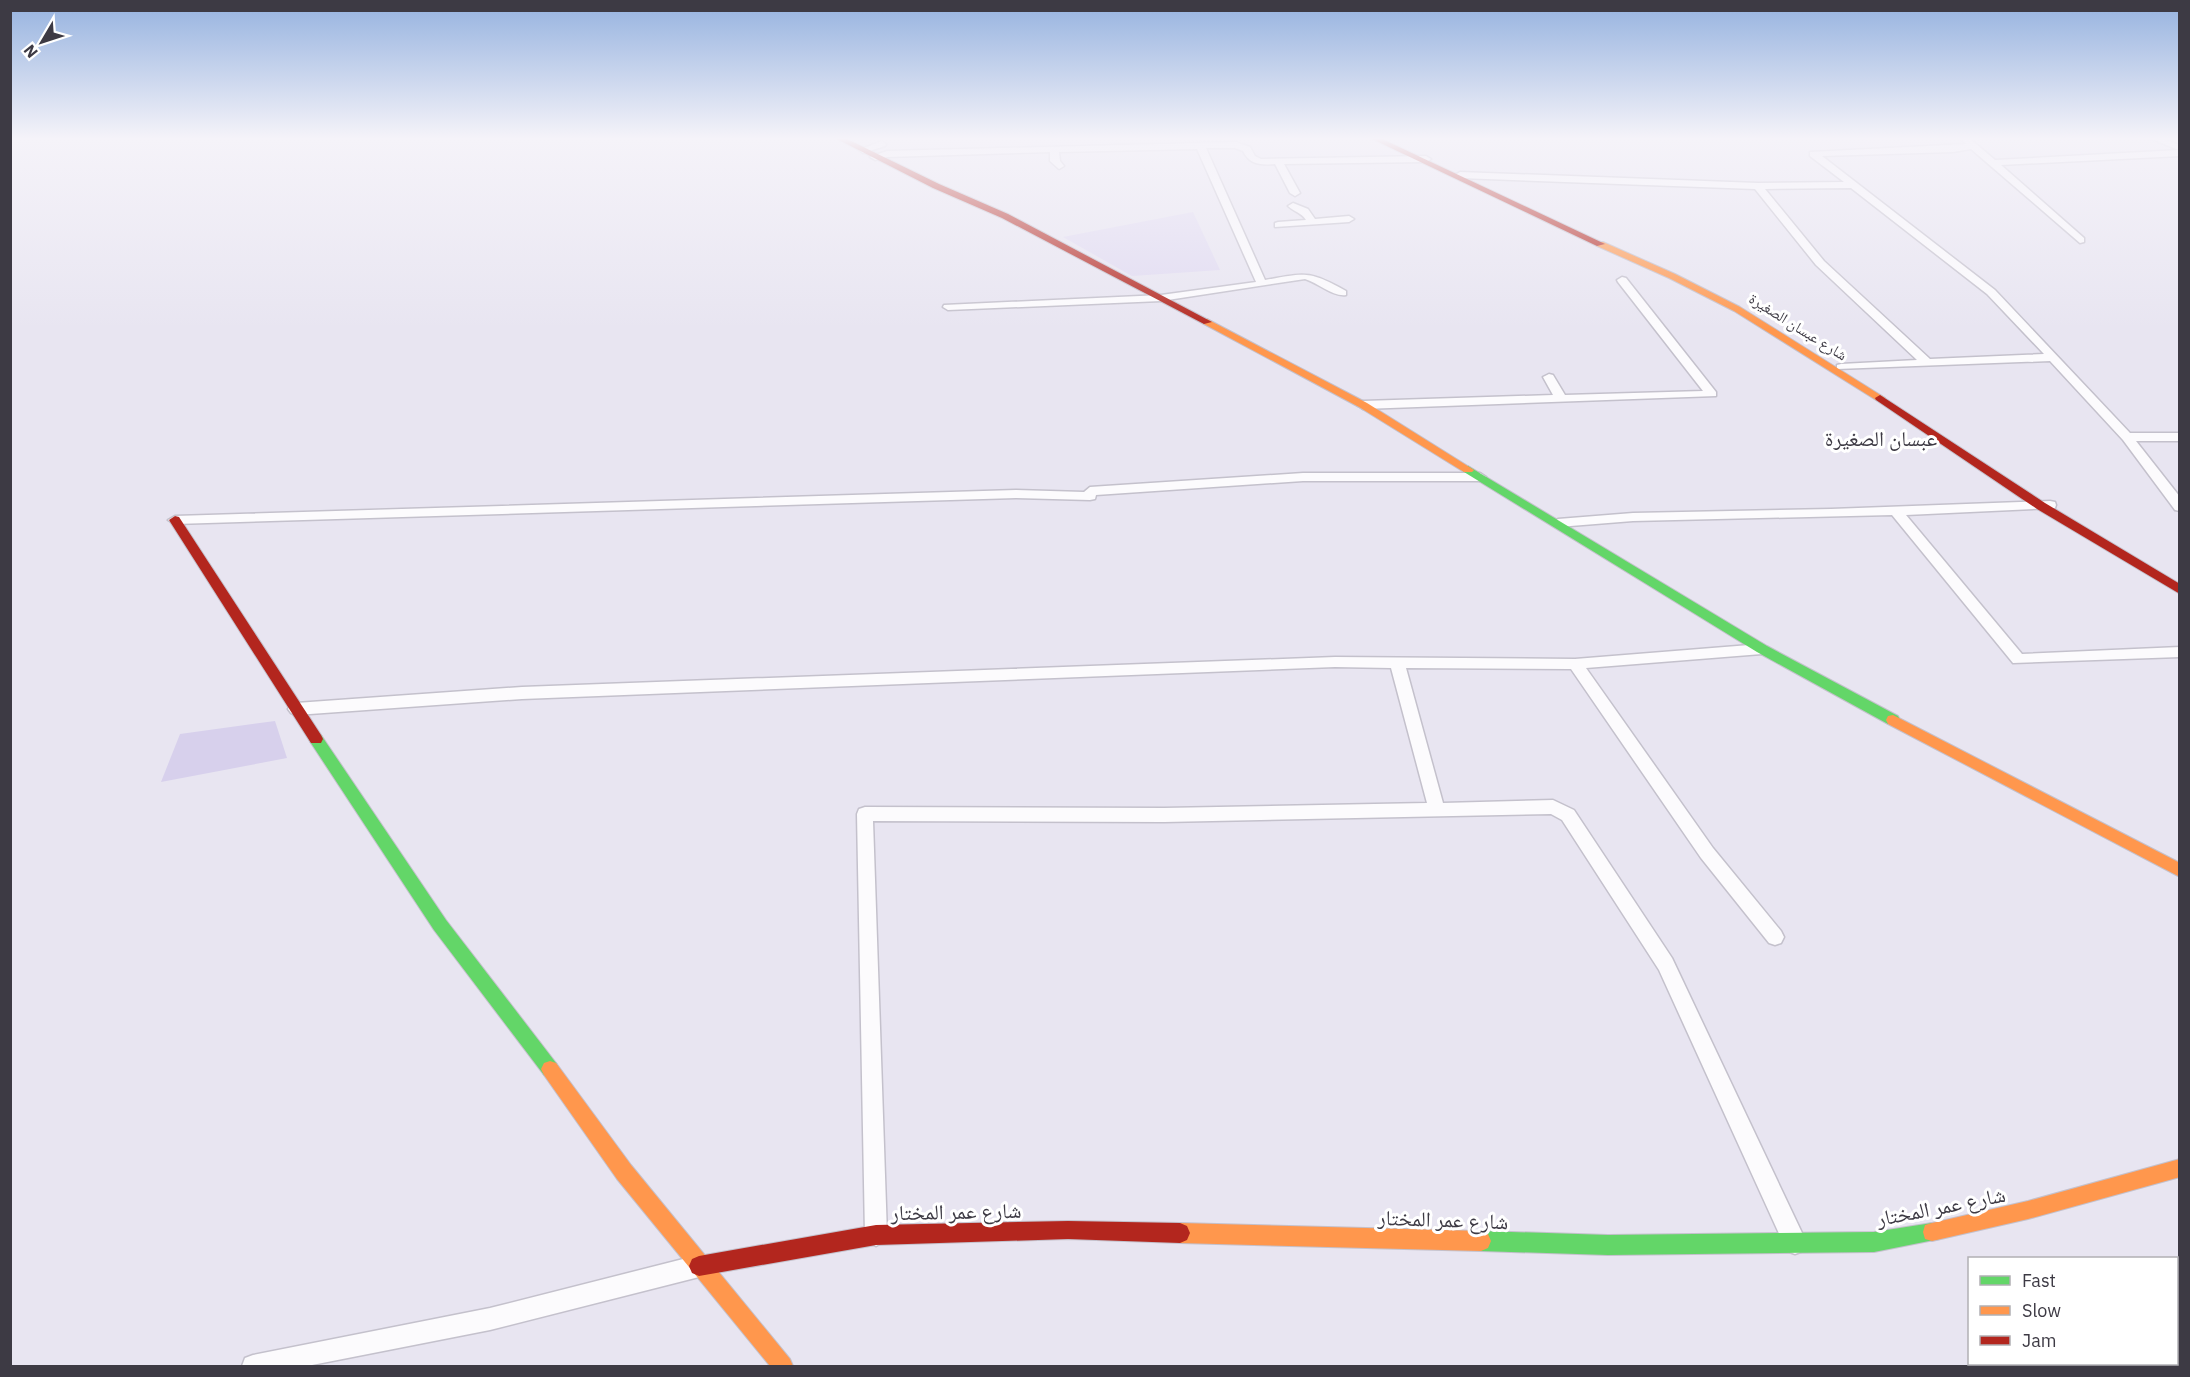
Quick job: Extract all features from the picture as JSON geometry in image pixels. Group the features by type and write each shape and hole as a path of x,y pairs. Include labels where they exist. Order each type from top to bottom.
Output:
{"street":[{"path":"978,202 1363,405 1762,649 2023,790 2180,871"},
{"path":"1224,202 1262,284"},
{"name":"شارع عبسان الصغيرة","path":"1509,202 1707,292 1766,326 2180,590"},
{"name":"شارع عبسان الصغيرة","path":"1515,202 1680,276 1760,315 1948,435 2046,505 2180,582"},
{"path":"1771,202 1820,263 1926,362"},
{"path":"1877,202 1991,292 2127,436 2180,507"},
{"path":"2037,202 2080,240"},
{"path":"1293,206 1305,211 1312,222"},
{"path":"1278,225 1349,219"},
{"path":"948,307 1161,298 1305,276 1319,280 1342,293"},
{"path":"1363,405 1712,394 1622,280"},
{"path":"1841,367 2053,357"},
{"path":"1549,377 1561,399"},
{"path":"2127,436 2180,437"},
{"path":"175,520 1016,494 1090,496 1090,491 1303,477 1480,477"},
{"path":"1558,523 1596,518 1675,514 1758,515 2046,505"},
{"path":"1894,509 2019,658 2180,652"},
{"path":"175,520 366,817 440,925 553,1073 624,1172 783,1366"},
{"path":"296,709 522,693 1335,662 1575,664 1762,649"},
{"path":"1397,663 1437,809"},
{"path":"1575,664 1658,780 1707,854 1775,937"},
{"path":"876,1235 865,814 1164,815 1553,807 1568,815 1666,964 1795,1243"},
{"name":"شارع عمر المختار","path":"699,1266 876,1235 1068,1230 1552,1245 1874,1242 1917,1237 2022,1213 2180,1167"},
{"path":"253,1366 490,1319 699,1266"}],"shaded area":[{"path":"1193,212 1220,270 1132,276 1063,237"},
{"path":"275,721 287,758 161,782 180,734"}],"traffic: fast":[{"path":"1468,470 1762,649 1893,720"},
{"path":"316,739 440,925 550,1069"},
{"path":"1481,1241 1608,1245 1874,1242 1932,1232"}],"traffic: slow":[{"path":"1600,244 1672,276 1737,309 1880,398"},
{"path":"1207,322 1363,405 1468,470"},
{"path":"1893,720 2180,871"},
{"path":"550,1069 624,1172 783,1366"},
{"path":"1932,1232 2028,1210 2180,1168"},
{"path":"1180,1233 1481,1241"}],"traffic: jam":[{"path":"973,202 1005,216 1207,322"},
{"path":"1511,202 1600,244"},
{"path":"1880,398 2041,506 2180,590"},
{"path":"175,520 316,739"},
{"path":"699,1266 876,1235 1068,1230 1180,1233"}],"district":[{"name":"عبسان الصغيرة","path":"1881,439"}]}
